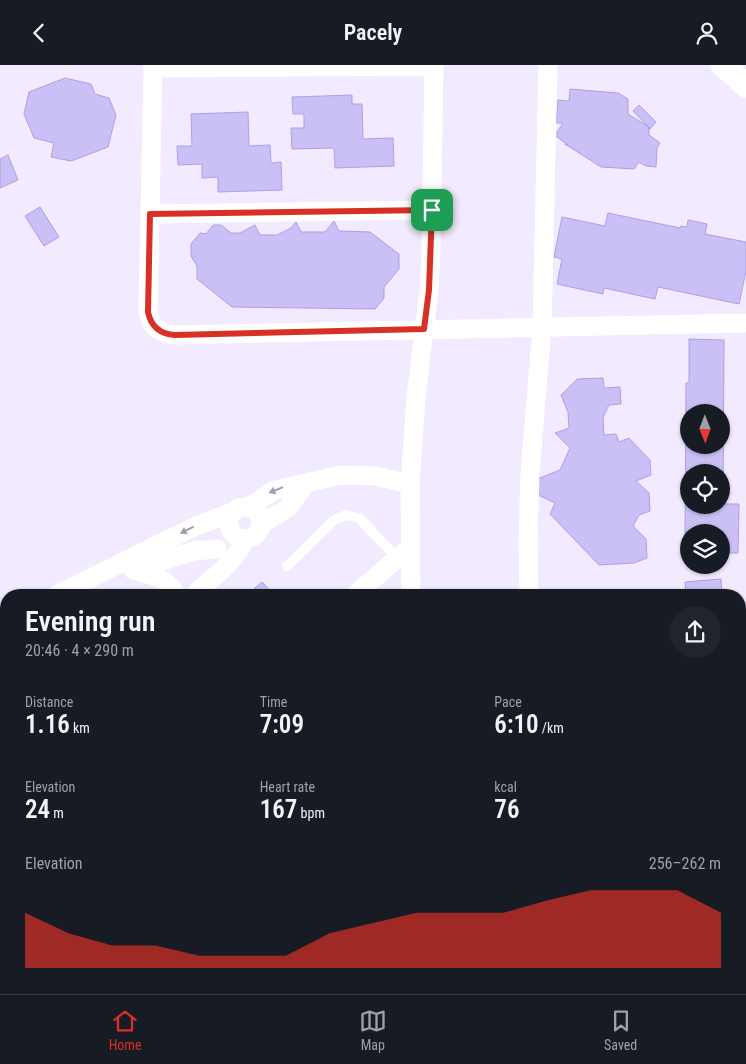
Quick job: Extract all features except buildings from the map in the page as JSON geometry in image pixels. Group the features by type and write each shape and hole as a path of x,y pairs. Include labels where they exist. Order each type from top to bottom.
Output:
{"street":[{"path":"411,589 404,552 416,397 424,329 429,290 434,65 153,67 148,312 150,320 160,331 175,335 424,329 746,323"},
{"path":"529,589 530,473 534,404 542,327 548,65"},
{"path":"723,65 746,85"},
{"path":"150,214 432,210"},
{"path":"199,589 217,549 239,522 275,489 341,475 376,476 410,484"},
{"path":"126,568 196,526 239,522 256,535 262,525 288,508 306,483"},
{"path":"200,589 239,553 239,522"},
{"path":"72,589 126,568 194,551 217,549"},
{"path":"362,589 404,552"},
{"path":"126,568 165,580 174,589"}],"lane":[{"path":"287,566 334,520 346,515 359,518 404,552"}],"route":[{"path":"432,210 429,290 424,329 175,335 160,331 150,320 148,312 150,214 432,210"}]}
